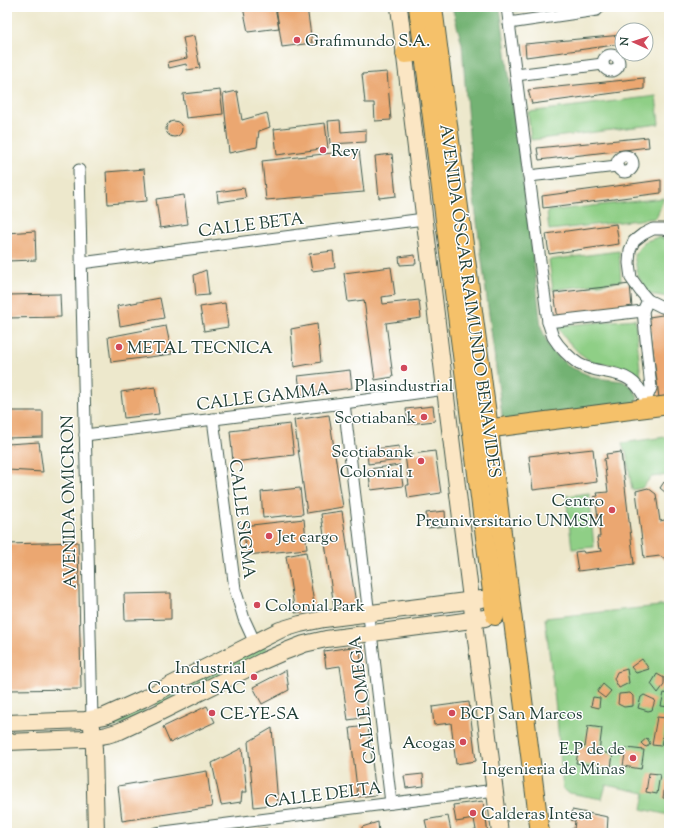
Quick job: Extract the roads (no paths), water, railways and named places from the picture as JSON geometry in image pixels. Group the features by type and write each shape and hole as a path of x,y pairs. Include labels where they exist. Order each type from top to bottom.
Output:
{"main road":[{"name":"AVENIDA ÓSCAR RAIMUNDO BENAVIDES","path":"399,7 500,833"},
{"name":"AVENIDA ÓSCAR RAIMUNDO BENAVIDES","path":"418,7 481,436"},
{"name":"AVENIDA ÓSCAR RAIMUNDO BENAVIDES","path":"433,7 451,149 481,436 502,606 540,833"},
{"path":"404,54 424,52"},
{"path":"481,436 646,405 669,405"},
{"path":"481,436 669,417"},
{"path":"7,723 92,720 114,713 280,630 300,624 369,613 472,601 502,606"},
{"path":"7,742 93,738 107,735 154,716 263,661 304,644 326,639 474,620 502,606"},
{"path":"145,698 154,716"},
{"name":"AVENIDA OMICRON","path":"92,720 96,833"},
{"path":"59,721 60,740"}],"street":[{"path":"509,23 597,10 599,7"},
{"path":"508,8 548,322 554,338 567,355 580,364 597,370 616,374 631,381 643,394 646,405"},
{"path":"516,75 603,64"},
{"path":"529,176 617,166"},
{"name":"AVENIDA OMICRON","path":"79,170 92,720"},
{"name":"CALLE BETA","path":"81,263 424,219"},
{"path":"669,230 663,228 653,229 634,241 630,250 629,263 631,278 641,292 648,300 669,309"},
{"path":"646,405 651,388 643,311 648,300"},
{"path":"548,322 643,311"},
{"name":"CALLE GAMMA","path":"85,435 445,389"},
{"name":"CALLE OMEGA","path":"344,403 391,803"},
{"name":"CALLE SIGMA","path":"213,419 234,589 244,619 255,643"},
{"name":"CALLE DELTA","path":"156,833 495,790"}],"place":[{"name":"Grafimundo S.A.","path":"297,40"},
{"name":"Rey","path":"323,150"},
{"name":"METAL TECNICA","path":"119,347"},
{"name":"Plasindustrial","path":"404,368"},
{"name":"Scotiabank","path":"424,417"},
{"name":"Scotiabank Colonial 1","path":"421,461"},
{"name":"Centro Preuniversitario UNMSM","path":"612,510"},
{"name":"Jet cargo","path":"269,536"},
{"name":"Colonial Park","path":"257,605"},
{"name":"Industrial Control SAC","path":"254,677"},
{"name":"CE-YE-SA","path":"212,713"},
{"name":"BCP San Marcos","path":"452,713"},
{"name":"Acogas","path":"463,742"},
{"name":"E.P de de Ingenieria de Minas","path":"633,758"},
{"name":"Calderas Intesa","path":"473,813"}]}
